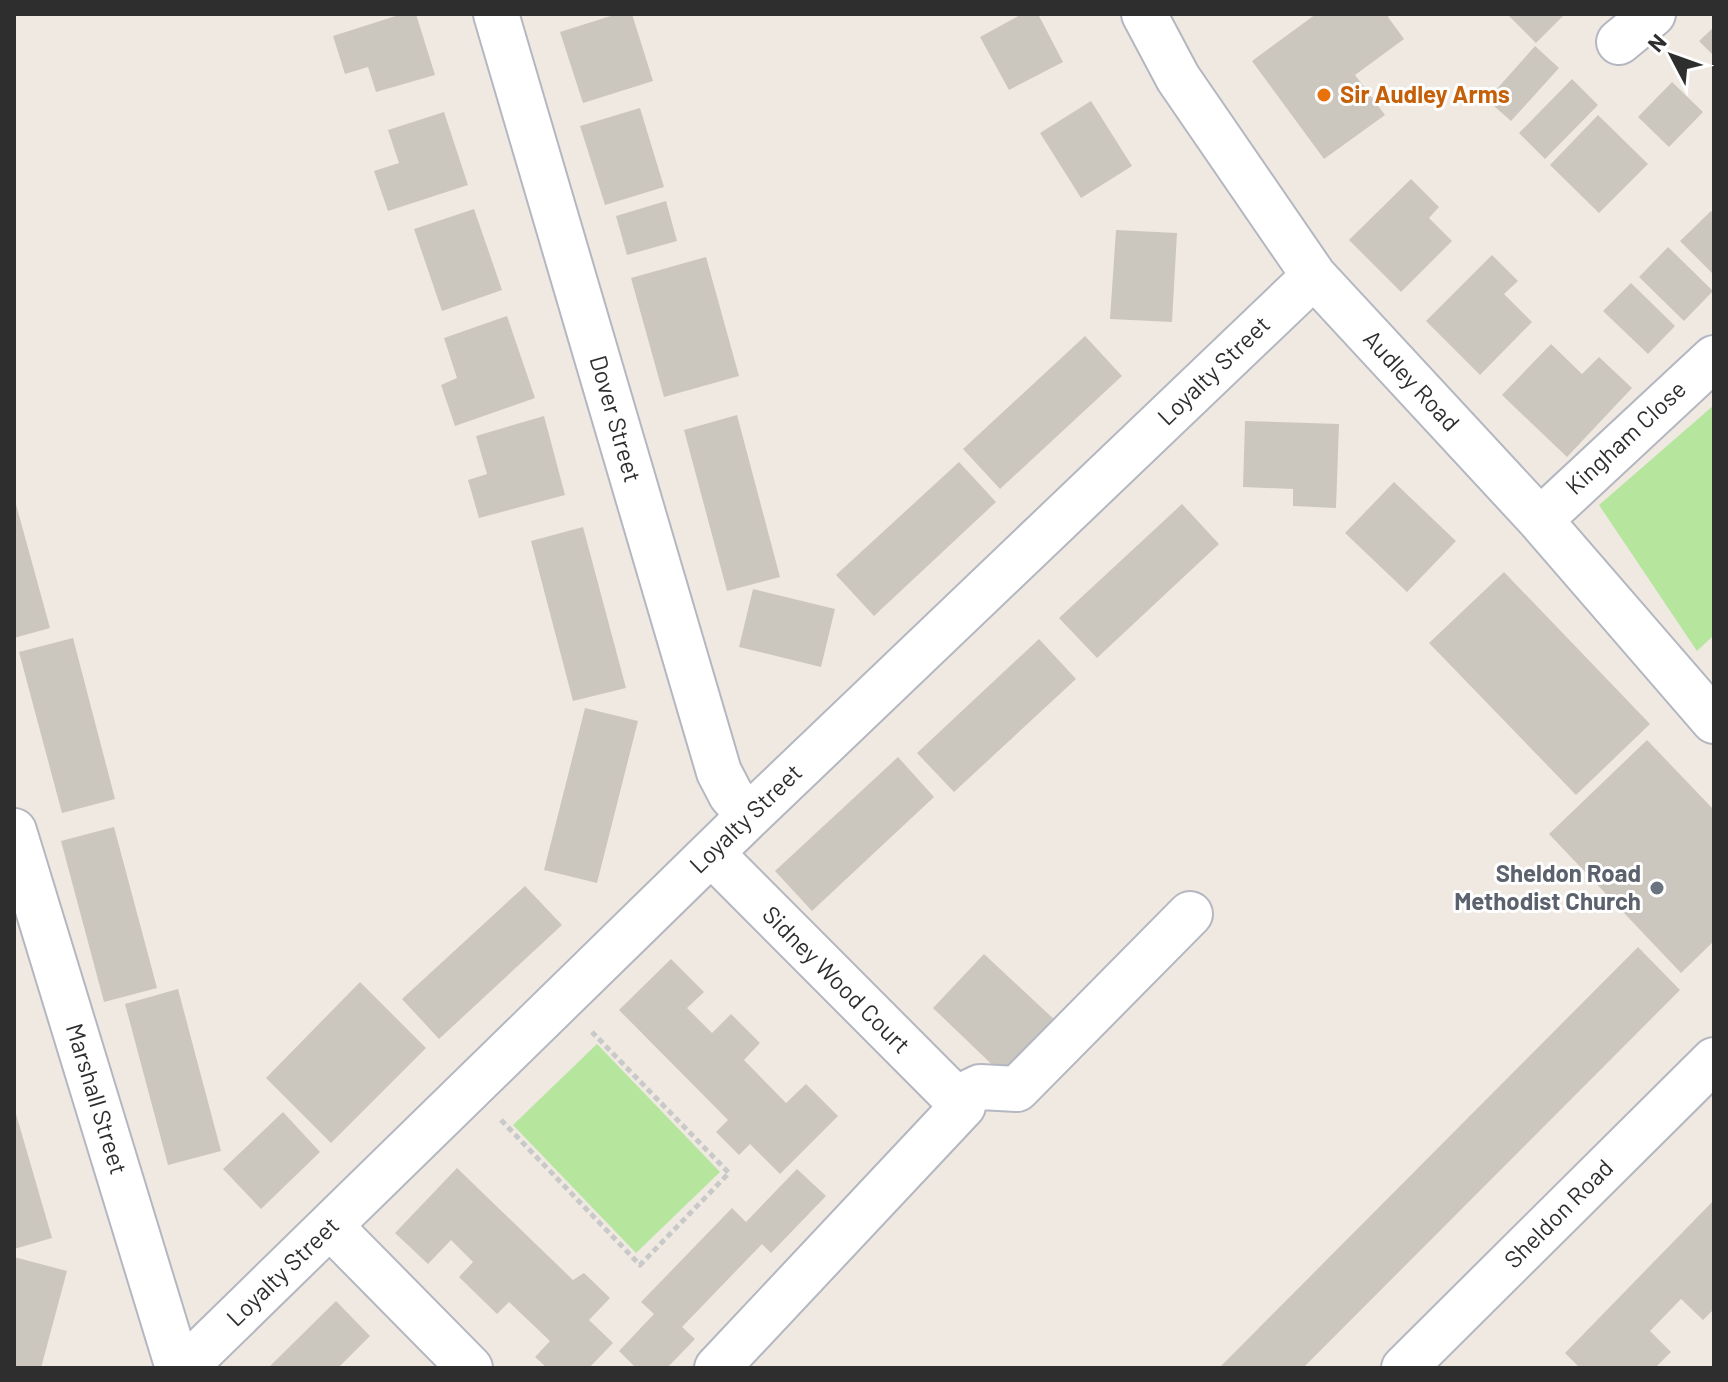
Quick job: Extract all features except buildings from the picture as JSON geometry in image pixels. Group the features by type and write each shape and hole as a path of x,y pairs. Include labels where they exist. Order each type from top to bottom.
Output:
{"street":[{"name":"Dover Street","path":"496,14 719,772 731,795 749,816"},
{"name":"Audley Road","path":"1144,14 1178,78 1314,276 1540,520 1714,721"},
{"path":"1619,42 1653,14"},
{"name":"Loyalty Street","path":"184,1368 749,816 1314,276"},
{"name":"Kingham Close","path":"1540,520 1714,358"},
{"name":"Marshall Street","path":"14,831 178,1368"},
{"name":"Sidney Wood Court","path":"711,853 959,1102"},
{"path":"717,1368 959,1102 980,1087 1017,1089 1190,914"},
{"name":"Sheldon Road","path":"1404,1368 1714,1060"},
{"path":"330,1226 470,1368"}],"path":[{"path":"469,1088 640,1265 729,1173 560,1000"}],"green space":[{"path":"1714,405 1714,635 1697,651 1599,505"},
{"path":"597,1044 720,1172 636,1253 513,1125"}],"place":[{"name":"Sir Audley Arms","path":"1324,95"},
{"name":"Sheldon Road Methodist Church","path":"1657,888"}]}
